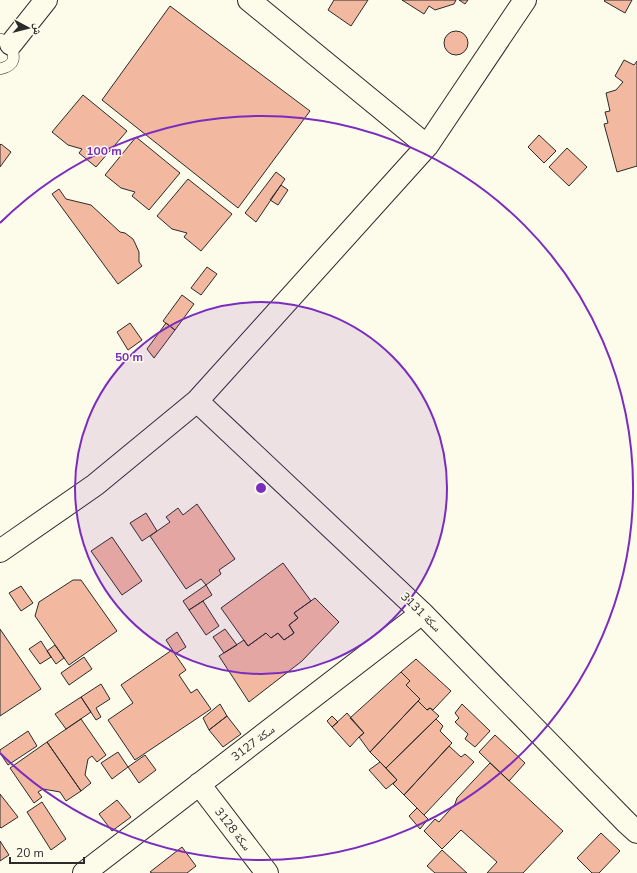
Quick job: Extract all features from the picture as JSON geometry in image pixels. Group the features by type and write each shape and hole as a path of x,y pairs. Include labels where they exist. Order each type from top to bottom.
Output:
{"street":[{"path":"6,41 46,0"},
{"path":"249,0 427,146"},
{"path":"0,551 95,485 197,401 427,146 525,0"},
{"name":"سكة 3131","path":"197,401 422,613 637,832"},
{"name":"سكة 3127","path":"84,873 422,613"},
{"name":"سكة 3128","path":"199,784 267,873"}],"lane":[{"path":"0,69 8,67 14,56 6,41"}],"building":[{"path":"334,0 368,0 351,26 328,10"},
{"path":"402,0 456,0 454,4 435,10 429,6 424,14"},
{"path":"459,0 468,0 465,4"},
{"path":"632,0 625,13 604,1"},
{"path":"170,6 310,111 238,208 102,100"},
{"path":"456,31 464,35 468,43 464,51 456,55 448,51 444,43 448,35"},
{"path":"624,60 634,65 637,61 637,166 617,172 604,124 608,123 605,112 610,111 606,93 616,90 623,82 615,76"},
{"path":"83,95 127,131 96,167 79,153 82,149 68,145 52,132"},
{"path":"539,135 556,151 544,163 528,147"},
{"path":"136,137 180,173 149,210 132,196 135,192 121,188 105,175"},
{"path":"1,144 11,152 0,167 0,145"},
{"path":"567,148 587,167 569,186 549,167"},
{"path":"276,172 285,179 256,222 245,213"},
{"path":"188,179 232,214 201,251 184,237 187,233 172,229 157,216"},
{"path":"281,185 288,190 278,205 270,200"},
{"path":"59,189 66,199 91,205 120,232 125,233 133,239 139,252 139,262 142,266 118,284 52,194"},
{"path":"207,267 217,274 201,295 191,288"},
{"path":"182,295 194,304 175,330 163,321"},
{"path":"130,323 142,340 128,350 117,332"},
{"path":"166,323 175,330 154,358 147,349"},
{"path":"197,504 235,559 219,570 221,574 206,585 201,579 186,589 150,536 170,522 166,517 178,508 183,515"},
{"path":"146,513 157,531 142,541 130,523"},
{"path":"112,537 142,581 122,595 91,551"},
{"path":"283,563 311,601 294,613 298,618 289,625 294,633 284,640 278,633 271,638 266,633 248,646 221,608"},
{"path":"73,580 81,580 117,631 69,665 35,616 39,602"},
{"path":"206,585 212,595 189,610 183,601"},
{"path":"21,586 33,603 21,611 9,593"},
{"path":"315,598 339,622 302,661 249,702 219,656 244,640 248,646 266,633 271,638 278,633 284,640 294,633 289,625 298,618 294,613"},
{"path":"203,601 219,626 206,635 189,610"},
{"path":"0,629 41,689 0,716"},
{"path":"225,629 237,645 224,653 213,637"},
{"path":"177,632 186,647 175,654 166,640"},
{"path":"41,641 51,657 40,664 29,649"},
{"path":"55,645 64,658 56,664 47,651"},
{"path":"172,650 186,670 179,675 191,693 197,689 211,709 135,760 108,720 133,703 121,685"},
{"path":"84,657 92,669 69,685 61,673"},
{"path":"416,659 451,691 433,710 430,708 427,710 418,701 420,699 406,685 410,681 401,672"},
{"path":"401,672 410,681 406,685 420,699 370,752 359,737 364,733 350,718"},
{"path":"101,684 110,699 96,708 101,717 96,720 81,697"},
{"path":"81,697 91,712 66,729 55,714"},
{"path":"418,701 427,710 430,708 439,716 386,768 370,752"},
{"path":"220,704 227,716 209,730 203,718"},
{"path":"462,704 490,731 475,747 465,739 468,734 455,722 459,718 455,713"},
{"path":"347,713 364,733 350,747 332,727"},
{"path":"227,716 241,734 223,747 209,730"},
{"path":"332,716 338,722 332,727 327,721"},
{"path":"81,719 106,755 97,762 92,756 88,759 85,775 91,783 81,791 47,742"},
{"path":"436,719 443,726 440,731 452,743 404,795 393,784 397,780 386,768"},
{"path":"28,731 37,746 8,765 0,753 0,750"},
{"path":"495,735 525,763 509,781 479,752"},
{"path":"47,742 81,791 66,801 60,792 43,789 38,792 42,797 34,803 10,768"},
{"path":"449,746 461,757 465,754 474,762 424,815 404,795"},
{"path":"118,752 128,767 112,779 101,763"},
{"path":"145,755 156,770 139,783 128,767"},
{"path":"380,762 397,780 386,789 369,770"},
{"path":"490,763 563,831 523,873 487,873 497,862 461,830 442,849 424,831 435,819 439,822 455,804 457,798"},
{"path":"0,794 18,817 1,828 0,827"},
{"path":"117,800 131,817 112,831 99,814"},
{"path":"42,802 66,839 51,850 27,812"},
{"path":"417,808 428,819 420,829 409,816"},
{"path":"601,833 620,851 599,873 592,873 577,858"},
{"path":"0,841 9,855 0,861"},
{"path":"182,847 196,866 187,873 150,872"},
{"path":"442,850 467,873 435,873 427,866"}]}
